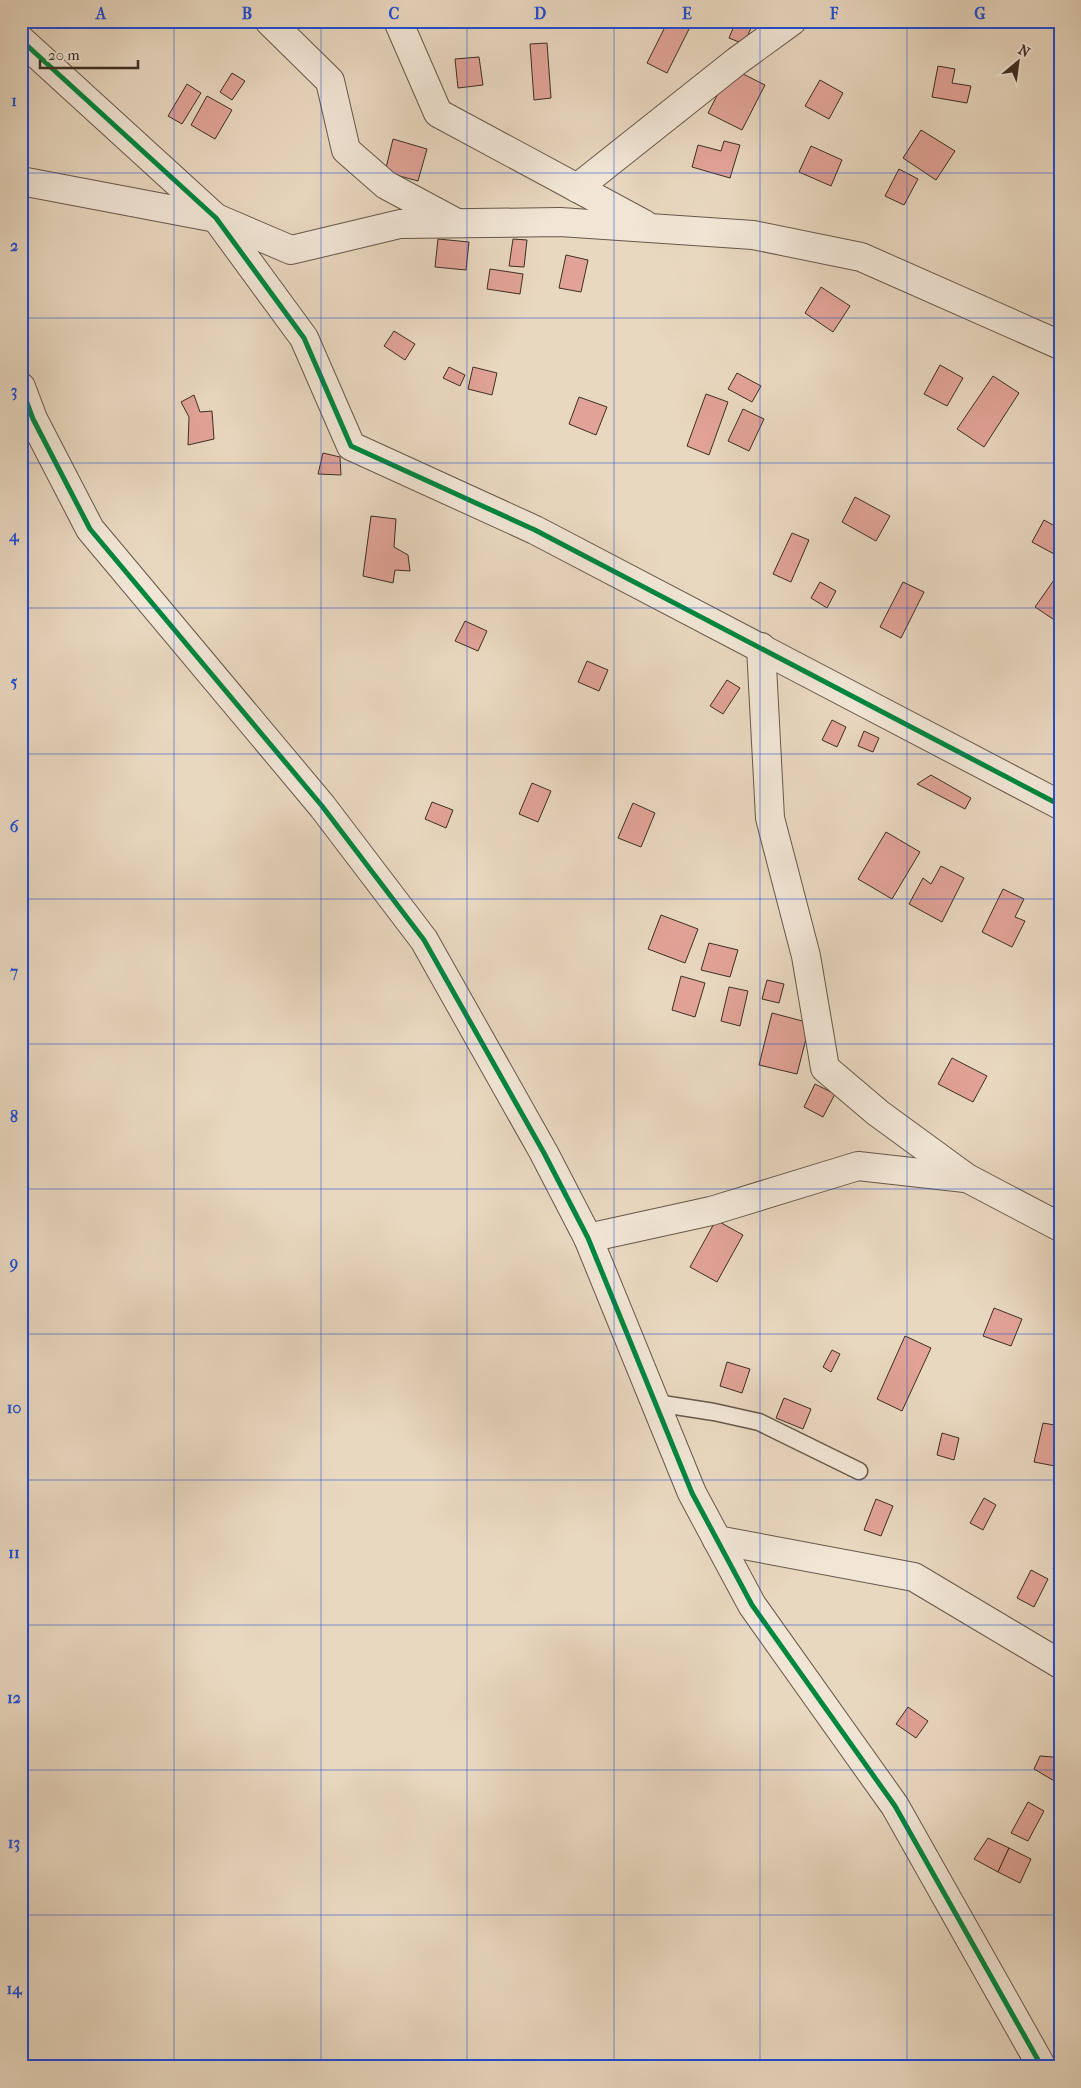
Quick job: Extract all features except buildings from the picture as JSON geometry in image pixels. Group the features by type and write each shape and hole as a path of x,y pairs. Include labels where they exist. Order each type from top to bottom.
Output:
{"street":[{"path":"268,21 330,81 346,150 386,185 458,223"},
{"path":"398,21 438,113 650,227"},
{"path":"577,188 737,61 792,21"},
{"path":"21,40 216,218 304,338 351,446 535,530 1060,804"},
{"path":"21,181 216,218 291,250 400,224 560,222 752,235 861,257 1060,345"},
{"path":"21,387 33,419 90,529 322,806 424,940 544,1153 588,1238 692,1493 752,1605 895,1806 1042,2067"},
{"path":"761,647 770,818 806,956 825,1068 878,1112 967,1178 1060,1227"},
{"path":"588,1238 711,1211 858,1166 967,1178"},
{"path":"717,1540 914,1577 1060,1664"}],"lane":[{"path":"656,1403 714,1412 759,1422 859,1471"}],"cycle path":[{"path":"21,40 216,218 304,338 351,446 535,530 1060,805"},
{"path":"21,387 33,419 90,529 322,806 424,940 544,1153 588,1238 692,1493 752,1605 895,1806 1042,2067"}]}
